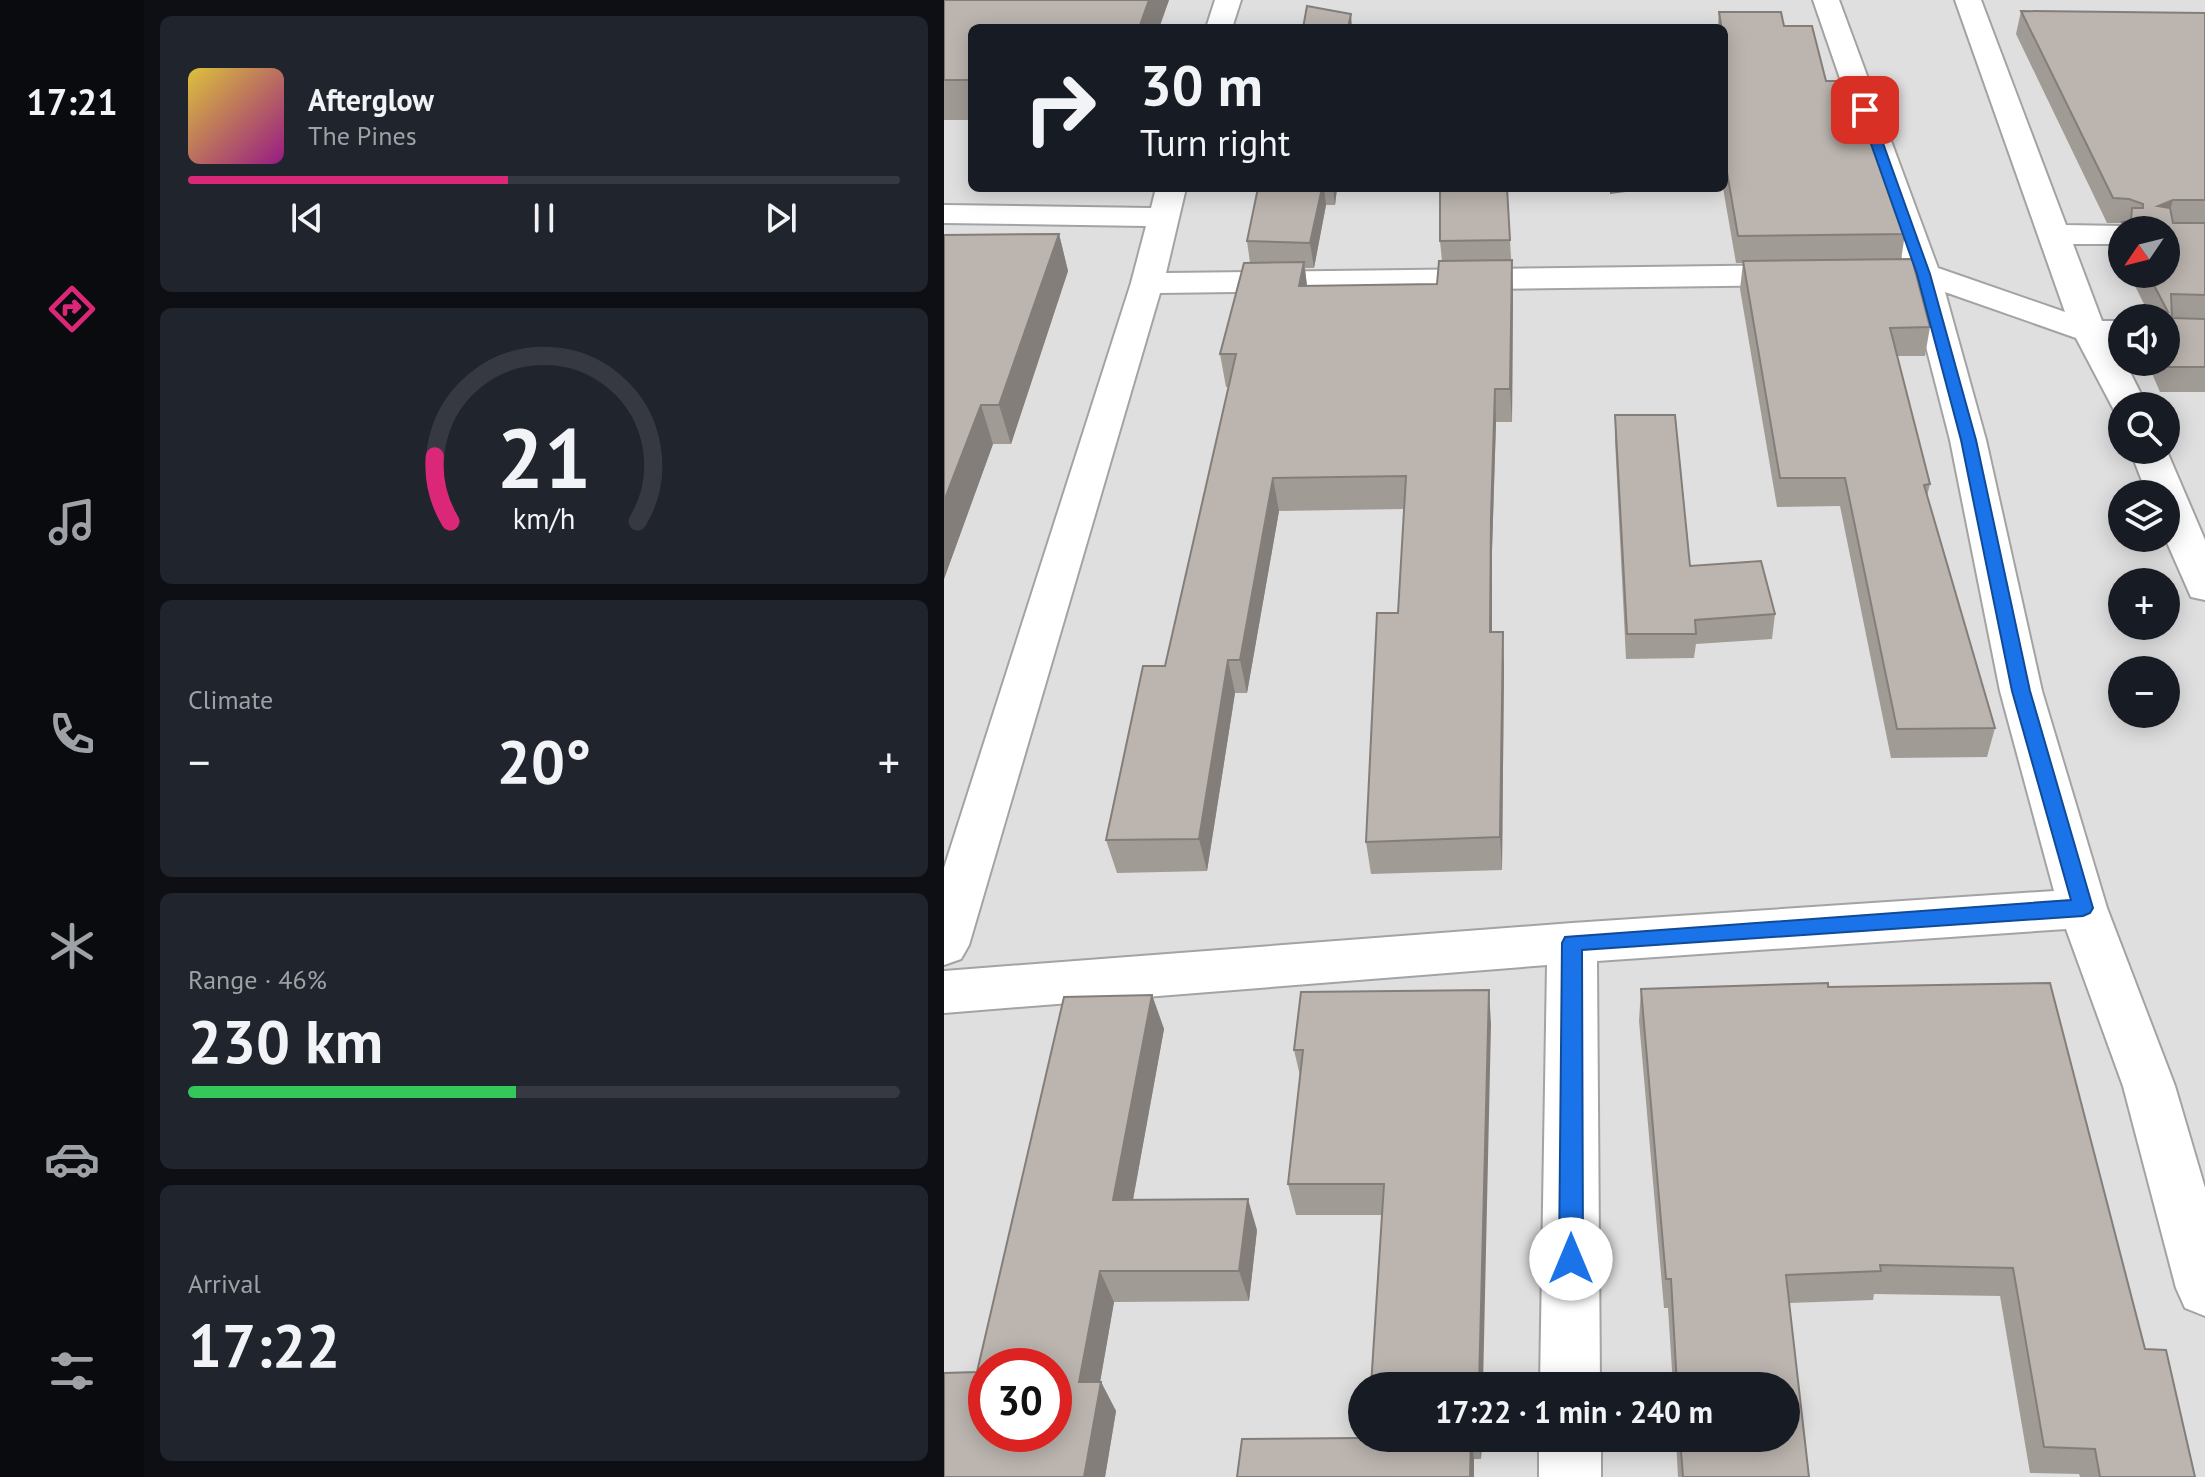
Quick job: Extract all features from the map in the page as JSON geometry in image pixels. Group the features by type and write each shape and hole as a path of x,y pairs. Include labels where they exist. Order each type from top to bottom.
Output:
{"street":[{"path":"1220,24 1228,0"},
{"path":"1826,0 1924,274 1968,440 2021,691 2083,908 2149,1086 2205,1288"},
{"path":"1968,0 2089,331 2123,392"},
{"path":"944,214 1166,202 1147,283 944,945"},
{"path":"2054,234 2108,235"},
{"path":"1876,274 1924,274 2089,331 2108,331"},
{"path":"1147,283 1828,275"},
{"path":"2156,464 2195,532 2205,587"},
{"path":"944,992 1572,943 2083,908"},
{"path":"1570,1372 1572,943"},
{"path":"1570,1452 1570,1477"}],"shaded area":[{"path":"944,0 2205,0 2205,1477 944,1477"}],"building":[{"path":"944,0 1149,0 1140,24 968,24 968,80 944,80"},
{"path":"1307,6 1351,14 1349,24 1304,24"},
{"path":"2021,11 2205,13 2205,200 2173,200 2158,206 2170,208 2172,216 2131,216 2132,208 2143,208 2143,204 2113,198"},
{"path":"1719,12 1781,12 1784,26 1812,26 1826,81 1838,81 1853,134 1869,133 1905,234 1738,236 1728,178 1728,24 1721,24"},
{"path":"1257,192 1321,192 1310,243 1247,241"},
{"path":"1440,192 1507,192 1510,240 1440,241"},
{"path":"2180,223 2205,223 2205,295 2171,294 2171,304 2164,304 2155,288 2180,288"},
{"path":"1059,234 999,405 981,405 944,501 944,235"},
{"path":"1912,259 1930,327 1890,328 1930,484 1924,485 1995,728 1897,729 1845,478 1780,478 1743,261"},
{"path":"1512,260 1510,389 1495,389 1491,517 1490,632 1503,632 1500,837 1366,842 1377,613 1398,613 1406,476 1273,478 1240,660 1228,660 1199,839 1106,840 1143,666 1165,666 1236,354 1220,354 1244,263 1304,262 1299,286 1437,284 1439,261"},
{"path":"2180,318 2205,319 2205,367 2180,367"},
{"path":"1615,415 1675,415 1690,566 1761,561 1775,614 1695,620 1696,634 1627,634"},
{"path":"1828,983 1828,987 2050,983 2145,1349 2166,1350 2195,1477 2100,1477 2095,1449 2044,1447 2013,1268 1880,1265 1881,1271 1786,1275 1797,1372 1676,1372 1671,1279 1666,1279 1641,989"},
{"path":"1489,990 1479,1372 1372,1372 1384,1184 1288,1184 1303,1050 1294,1050 1301,992"},
{"path":"1152,995 1113,1200 1248,1199 1239,1271 1100,1271 1079,1382 1101,1382 1084,1477 944,1477 944,1373 968,1372 968,1452 1072,1452 1072,1348 983,1348 1064,997"},
{"path":"1800,1398 1809,1477 1683,1477 1681,1452 1800,1452"},
{"path":"1242,1439 1348,1439 1348,1452 1471,1452 1470,1477 1237,1477"}],"route":[{"path":"1571,1259 1572,943 2083,908 2021,691 1968,440 1924,274 1865,110"}]}
